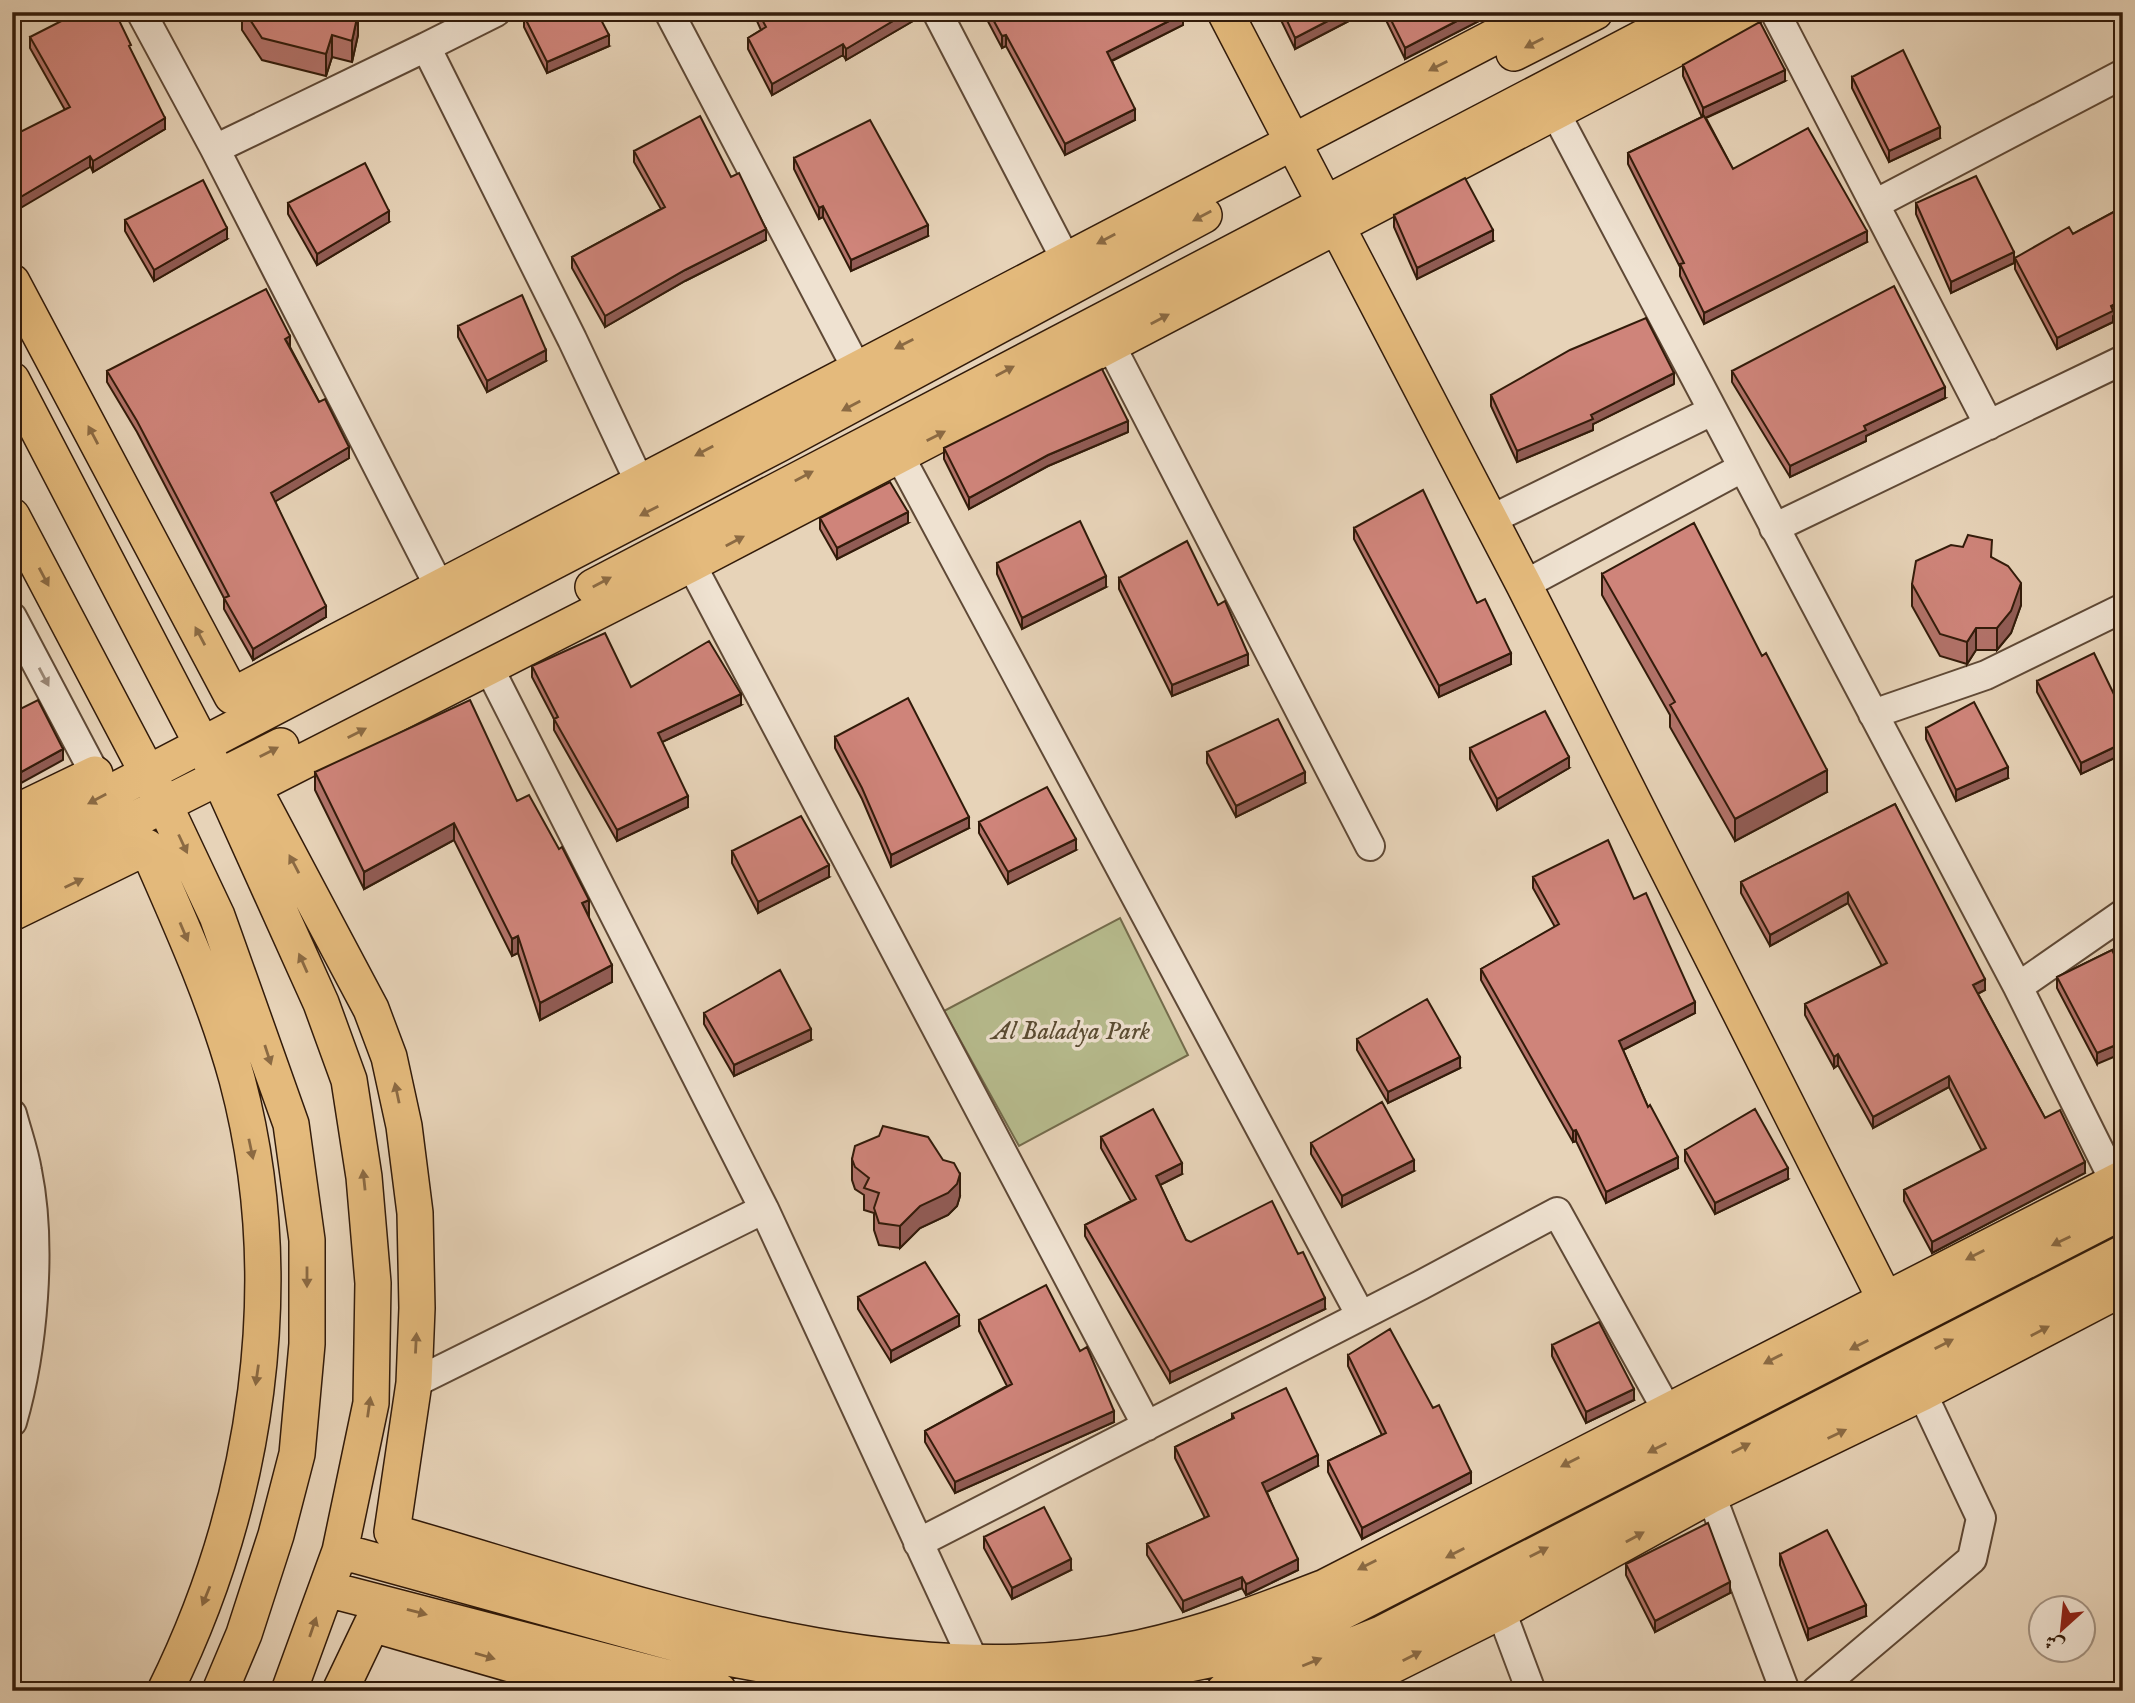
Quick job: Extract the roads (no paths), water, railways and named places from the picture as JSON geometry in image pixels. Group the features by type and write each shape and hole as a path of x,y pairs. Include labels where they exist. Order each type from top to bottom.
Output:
{"main road":[{"path":"1225,12 1524,585 1886,1301"},
{"path":"12,282 232,696 439,586 641,485 1066,260 1595,12"},
{"path":"1692,12 1329,214 1111,345 691,564 253,787 371,1009 389,1057 404,1126 415,1213 417,1308 414,1383 392,1532 744,1632 981,1675 1050,1660 1137,1649 1222,1628 1325,1587 1886,1301 2120,1190"},
{"path":"12,881 165,806 1329,214 1556,114 1746,12"},
{"path":"12,844 791,438 1297,152 1520,17"},
{"path":"12,380 219,777 321,1003 349,1080 364,1177 373,1283 371,1403 340,1552 289,1691"},
{"path":"12,516 165,806 217,916 291,1124 307,1240 307,1344 297,1454 276,1535 244,1634 220,1691"},
{"path":"12,814 95,774"},
{"path":"12,913 148,847 194,955 237,1078 256,1170 264,1283 261,1351 247,1448 213,1579 164,1691"},
{"path":"340,1552 728,1658 858,1682 981,1675 1106,1681 1237,1654 1340,1613 2120,1190"},
{"path":"1224,1691 1281,1674 1381,1634 2123,1253"},
{"path":"1326,1691 1391,1667 1501,1611 1711,1496 1922,1393 2123,1288"},
{"path":"327,1589 719,1691"},
{"path":"340,1691 372,1624 569,1686 604,1691"}],"street":[{"path":"141,12 215,149 439,586"},
{"path":"215,149 496,12"},
{"path":"669,12 857,369"},
{"path":"937,12 1066,260"},
{"path":"1775,12 1989,425"},
{"path":"426,47 572,339 641,485"},
{"path":"1875,204 2123,74"},
{"path":"1556,114 2018,987 2120,1190"},
{"path":"1111,345 1370,846"},
{"path":"1774,528 2123,360"},
{"path":"1490,520 1713,411"},
{"path":"899,456 1361,1316"},
{"path":"1524,585 1742,468"},
{"path":"691,564 1147,1426"},
{"path":"1873,714 1986,675 2123,608"},
{"path":"12,617 95,774"},
{"path":"488,666 764,1209 981,1675"},
{"path":"2018,987 2123,914"},
{"path":"12,1114 28,1173 35,1278 22,1388 12,1422"},
{"path":"414,1383 764,1209"},
{"path":"918,1543 1361,1316 1557,1212 1668,1412"},
{"path":"1816,1691 1972,1559 1981,1518 1922,1393"},
{"path":"1711,1496 1785,1691"},
{"path":"1501,1611 1531,1691"}],"park label":[{"name":"Al Baladya Park","path":"1071,1031"}]}
